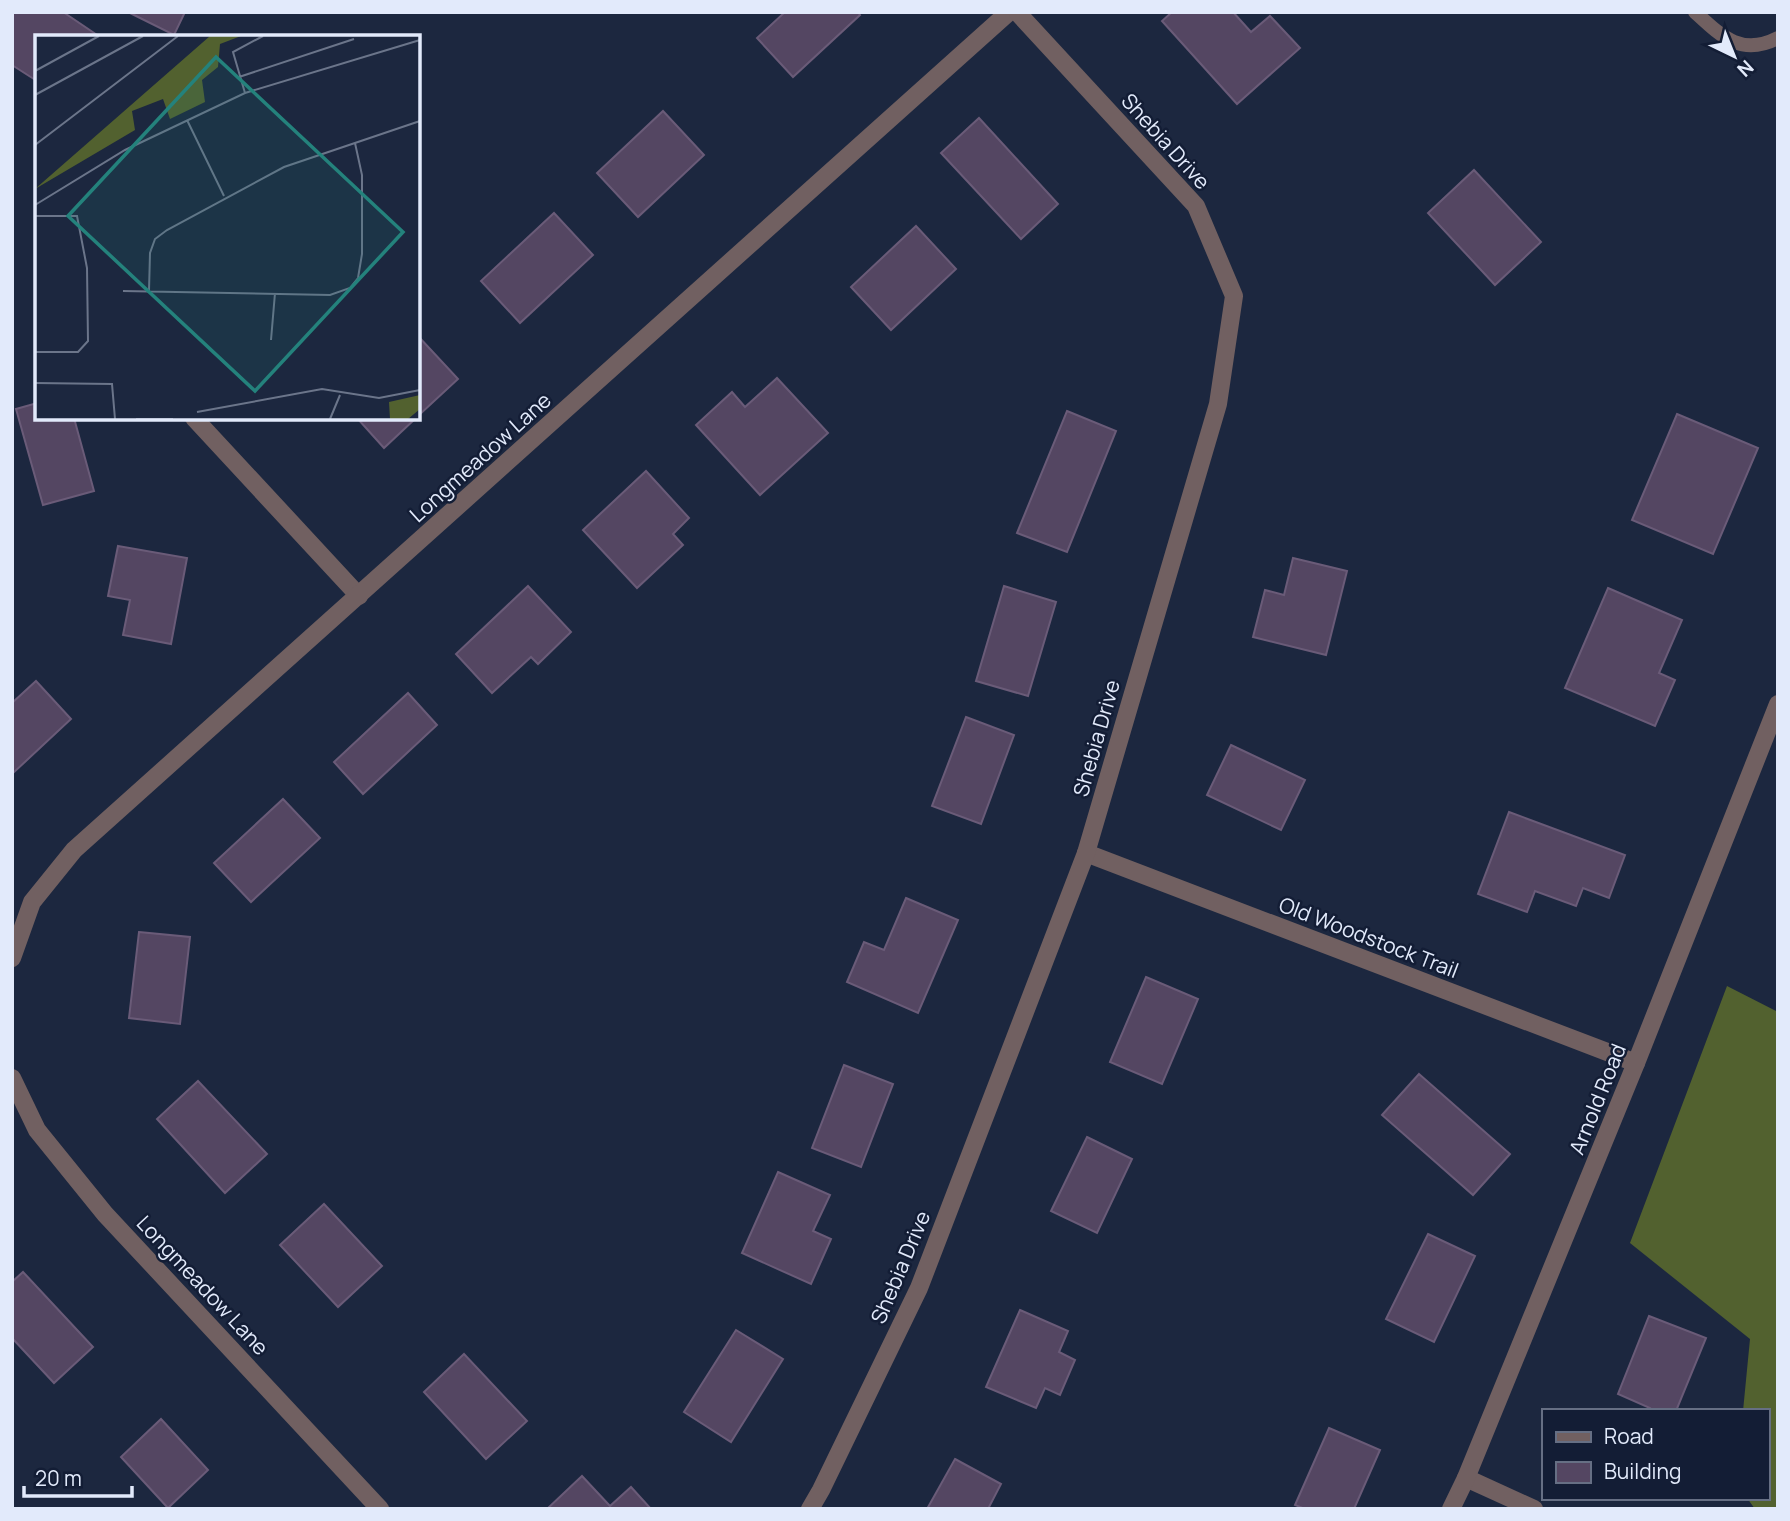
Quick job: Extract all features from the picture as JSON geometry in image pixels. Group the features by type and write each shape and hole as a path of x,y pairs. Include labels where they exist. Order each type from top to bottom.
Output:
{"street":[{"name":"Longmeadow Lane","path":"12,958 32,902 74,850 1009,12"},
{"name":"Shebia Drive","path":"810,1509 919,1287 1086,853 1218,404 1234,296 1196,206 1017,12"},
{"path":"196,420 359,596"},
{"name":"Arnold Road","path":"1451,1509 1636,1063 1778,704"},
{"name":"Old Woodstock Trail","path":"1086,853 1636,1063"},
{"name":"Longmeadow Lane","path":"12,1078 37,1130 105,1214 380,1509"},
{"path":"1466,1478 1534,1509"}],"lane":[{"path":"1695,12 1719,34 1742,45 1757,46 1778,38"}],"green space":[{"path":"1727,986 1778,1012 1778,1509 1755,1509 1748,1500 1769,1500 1769,1409 1743,1409 1750,1339 1630,1243"}],"building":[{"path":"12,12 63,12 97,35 35,35 35,80 12,65"},
{"path":"128,12 185,12 174,35"},
{"path":"785,12 858,12 860,15 793,77 757,38"},
{"path":"1172,12 1233,12 1251,32 1270,16 1300,48 1237,104 1162,21"},
{"path":"663,111 704,155 638,217 597,173"},
{"path":"979,118 1058,204 1021,239 941,153"},
{"path":"1474,170 1541,242 1495,285 1428,213"},
{"path":"554,213 593,255 520,323 481,281"},
{"path":"916,226 956,269 891,330 851,287"},
{"path":"420,338 458,379 420,414"},
{"path":"777,378 828,433 760,495 696,425 732,392 745,407"},
{"path":"35,404 35,420 75,420 94,491 43,505 16,409"},
{"path":"1067,411 1116,431 1067,552 1017,533"},
{"path":"1677,414 1758,448 1713,554 1632,520"},
{"path":"359,420 414,420 384,448"},
{"path":"646,471 689,518 673,534 683,545 637,588 583,530"},
{"path":"118,546 187,558 171,644 123,635 130,600 108,596"},
{"path":"1293,558 1347,571 1326,655 1253,637 1265,590 1284,595"},
{"path":"528,586 571,632 538,664 531,657 492,693 456,654"},
{"path":"1004,586 1056,602 1028,696 976,681"},
{"path":"1608,588 1682,620 1659,673 1675,680 1655,726 1565,688"},
{"path":"36,681 71,719 12,774 12,703"},
{"path":"408,693 437,725 363,794 334,762"},
{"path":"966,717 1014,735 981,824 932,806"},
{"path":"1231,745 1305,780 1281,830 1207,795"},
{"path":"283,799 320,838 251,902 214,863"},
{"path":"1509,812 1625,855 1609,898 1583,888 1576,906 1535,891 1527,912 1478,894"},
{"path":"906,898 958,920 918,1013 847,982 864,942 884,950"},
{"path":"139,932 190,937 180,1024 129,1018"},
{"path":"1146,977 1198,999 1162,1084 1110,1062"},
{"path":"844,1065 893,1084 861,1167 812,1148"},
{"path":"1419,1074 1510,1154 1473,1195 1382,1115"},
{"path":"198,1081 267,1154 225,1193 157,1119"},
{"path":"1087,1137 1132,1159 1097,1233 1051,1211"},
{"path":"778,1172 830,1195 813,1231 831,1239 811,1284 742,1253"},
{"path":"324,1204 382,1266 338,1307 280,1245"},
{"path":"1428,1234 1475,1256 1434,1342 1386,1319"},
{"path":"23,1272 93,1347 54,1383 12,1338 12,1282"},
{"path":"1020,1310 1068,1331 1059,1352 1075,1360 1060,1395 1045,1388 1036,1408 986,1387"},
{"path":"1649,1316 1706,1338 1677,1409 1650,1409 1618,1394"},
{"path":"736,1330 783,1359 731,1442 684,1412"},
{"path":"464,1354 527,1421 486,1459 424,1392"},
{"path":"161,1419 208,1470 168,1508 121,1457"},
{"path":"1329,1428 1380,1450 1354,1509 1305,1509 1295,1505"},
{"path":"955,1459 1001,1484 988,1509 927,1509"},
{"path":"582,1476 610,1506 631,1487 651,1509 547,1509"}]}
